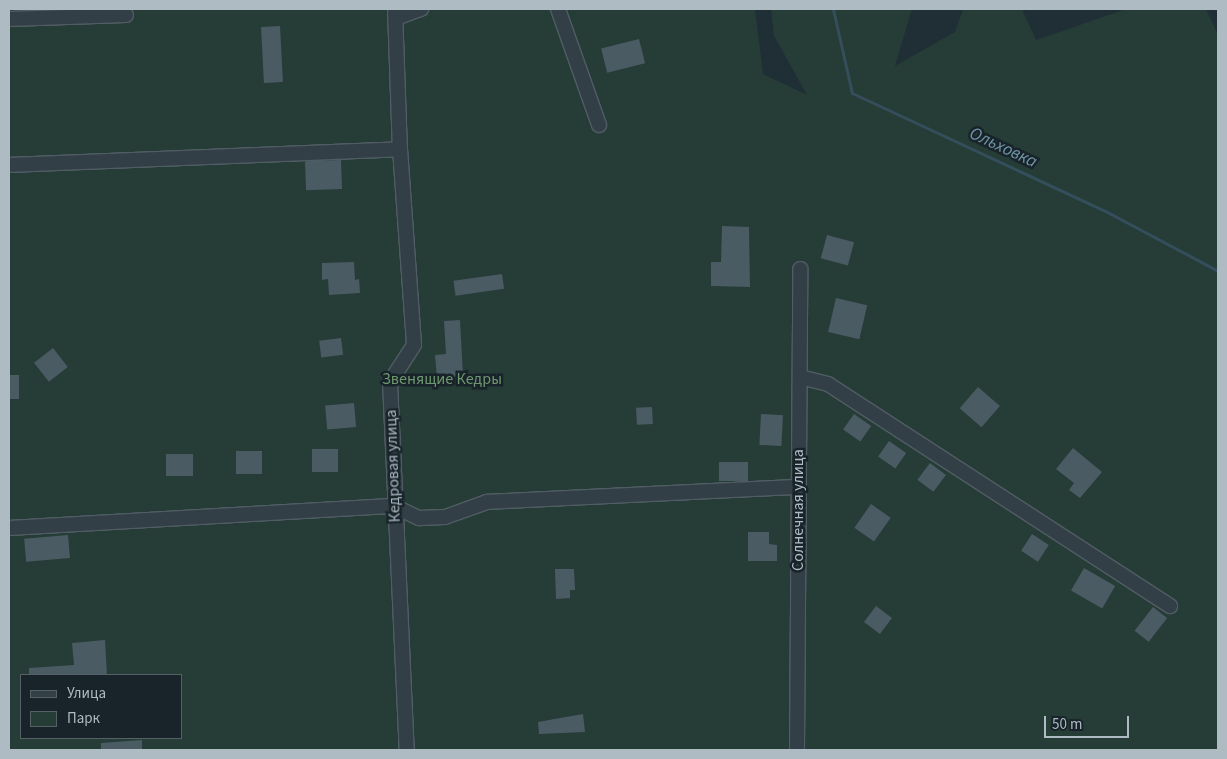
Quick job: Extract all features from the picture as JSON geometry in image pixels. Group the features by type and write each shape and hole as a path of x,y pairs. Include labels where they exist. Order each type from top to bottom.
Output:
{"street":[{"path":"395,13 421,9"},
{"path":"558,9 599,125"},
{"name":"Кедровая улица","path":"395,13 400,149 414,345 390,382 406,750"},
{"path":"9,19 126,15"},
{"path":"9,165 400,149"},
{"name":"Солнечная улица","path":"797,750 800,269"},
{"path":"800,377 828,384 1170,606"},
{"path":"9,528 394,506 420,518 445,517 488,502 798,487"}],"green space":[{"name":"Звенящие Кедры","path":"9,9 755,9 763,74 807,95 774,36 771,9 912,9 895,66 955,32 963,9 1022,9 1036,40 1126,9 1206,9 1218,35 1218,750 9,750"}],"building":[{"path":"280,26 283,82 264,83 261,27"},
{"path":"639,39 645,63 607,73 601,48"},
{"path":"341,160 342,189 306,190 305,161"},
{"path":"722,226 749,227 750,287 711,286 711,262 721,262"},
{"path":"827,235 854,242 848,265 821,258"},
{"path":"354,262 355,280 359,279 360,293 329,295 328,279 322,280 322,263"},
{"path":"502,274 504,289 456,296 453,281"},
{"path":"836,298 867,305 859,339 828,332"},
{"path":"460,320 463,376 437,378 435,355 446,354 444,321"},
{"path":"341,338 343,355 321,358 319,341"},
{"path":"53,348 68,367 49,382 34,363"},
{"path":"9,375 19,375 19,399 9,399"},
{"path":"978,387 1000,406 982,427 960,408"},
{"path":"354,403 356,427 327,429 325,406"},
{"path":"652,407 653,424 637,425 636,408"},
{"path":"761,414 783,415 781,446 759,445"},
{"path":"854,414 871,426 860,442 843,430"},
{"path":"889,441 906,453 895,469 878,457"},
{"path":"1073,448 1102,472 1080,498 1069,490 1074,483 1056,469"},
{"path":"312,449 338,449 338,472 312,472"},
{"path":"236,451 262,451 262,474 236,474"},
{"path":"166,454 193,454 193,476 166,476"},
{"path":"719,462 748,462 748,481 719,481"},
{"path":"930,463 946,475 933,492 917,480"},
{"path":"871,504 891,518 874,542 854,528"},
{"path":"748,532 769,532 769,544 777,545 777,561 748,561"},
{"path":"1032,534 1049,545 1038,562 1021,551"},
{"path":"68,535 70,558 26,562 24,539"},
{"path":"1084,568 1115,586 1102,609 1071,591"},
{"path":"555,569 574,569 575,590 570,590 570,598 556,599"},
{"path":"876,606 892,618 880,634 864,622"},
{"path":"1153,607 1167,618 1149,642 1135,631"},
{"path":"105,640 107,674 29,674 29,668 74,665 72,643"},
{"path":"583,714 585,732 539,734 538,722"},
{"path":"142,740 142,750 101,750 101,743"}],"waterway":[{"name":"Ольховка","path":"833,9 852,93 1111,214 1218,271"}]}
